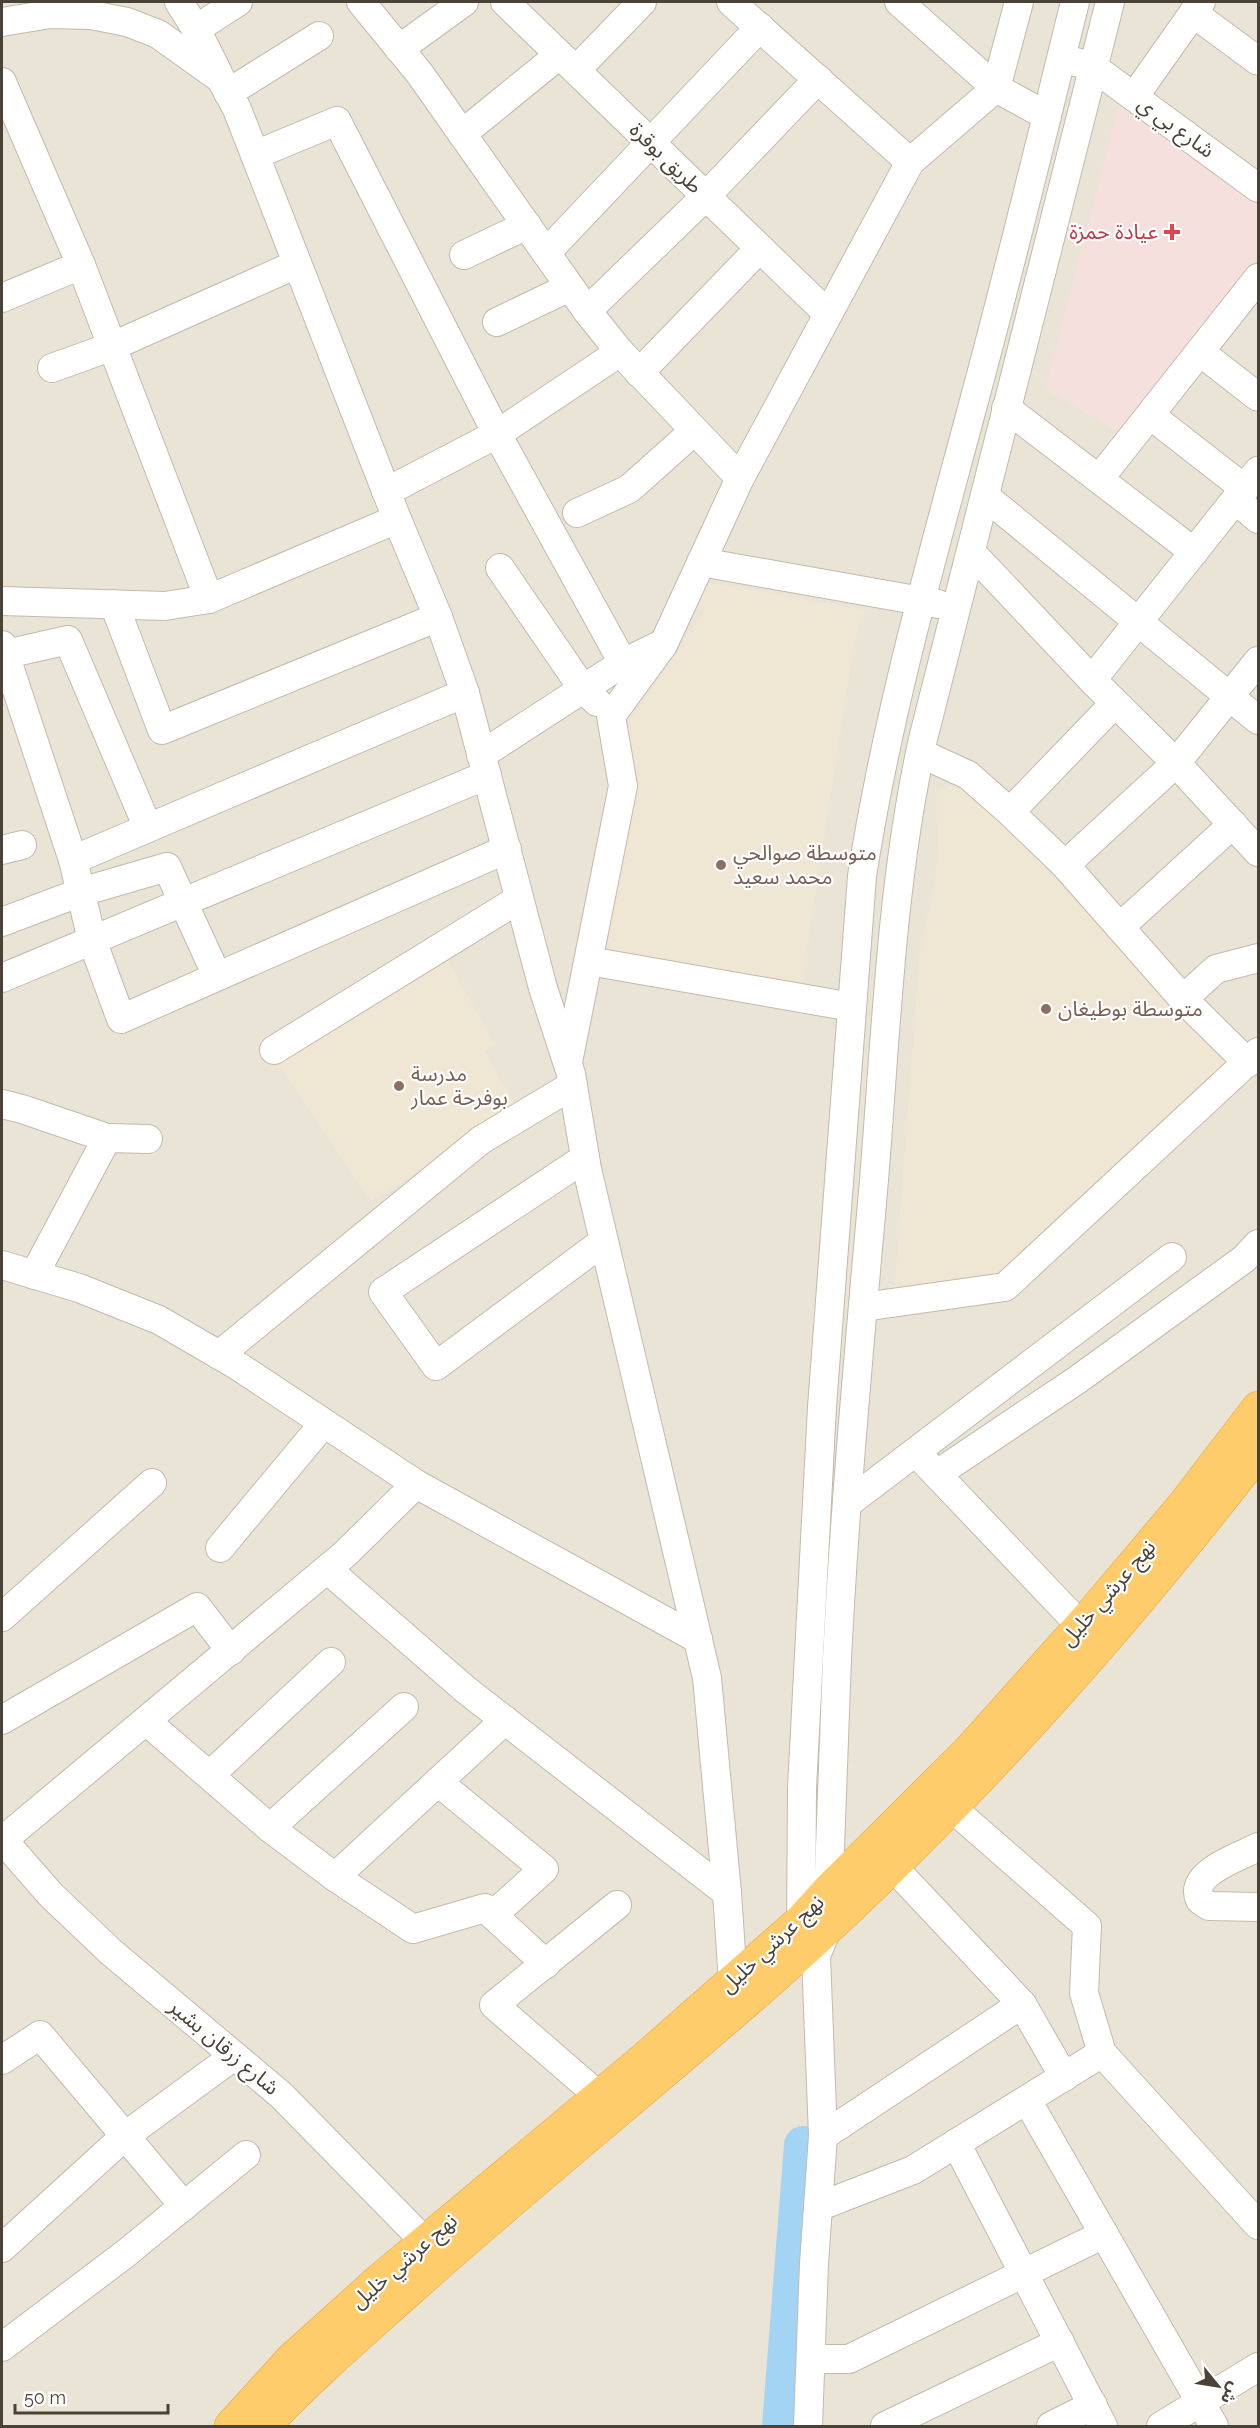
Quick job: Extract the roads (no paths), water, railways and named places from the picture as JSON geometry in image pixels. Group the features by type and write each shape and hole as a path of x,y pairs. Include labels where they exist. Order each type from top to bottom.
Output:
{"highway":[{"name":"نهج عرشي خليل","path":"264,2427 358,2336 434,2250 599,2096 732,1982 812,1940 828,1891 968,1752 1081,1626 1183,1506 1258,1408"},
{"name":"نهج عرشي خليل","path":"231,2427 291,2360 666,2071 893,1867 952,1808 1117,1625 1209,1516 1258,1452"}],"street":[{"path":"91,15 129,2"},
{"path":"179,2 196,29 225,86 255,155 386,492 438,617 465,693 543,988 571,1074 585,1158 707,1678 727,1893 732,1982"},
{"path":"196,29 238,2"},
{"path":"361,2 462,134 587,311 639,373 740,478"},
{"path":"399,49 464,2"},
{"name":"طريق بوقرة","path":"505,2 828,314"},
{"path":"462,134 567,62 642,2"},
{"path":"731,2 910,162"},
{"path":"899,2 996,88 1047,116"},
{"path":"611,716 664,644 740,478 910,162 996,88 1019,2"},
{"path":"808,2427 823,2136 802,1788 822,1407 862,876 872,812 921,600 995,322 1075,2"},
{"path":"828,1891 837,1657 848,1503 896,920 909,807 1006,408 1110,2"},
{"path":"1134,97 1197,8 1258,61"},
{"path":"2,22 50,14 91,15 127,22 158,34 225,86"},
{"path":"546,253 760,27"},
{"path":"225,86 319,36"},
{"path":"1061,58 1093,67"},
{"name":"شارع بي ي","path":"1093,67 1258,188"},
{"path":"587,311 706,196 818,79"},
{"path":"2,82 81,265 209,599"},
{"path":"255,155 337,121 497,434 623,663"},
{"path":"464,255 527,225"},
{"path":"639,373 760,248"},
{"path":"52,368 113,346 297,264"},
{"path":"2,298 81,265"},
{"path":"1099,479 1200,352 1257,285"},
{"path":"497,322 570,287"},
{"path":"386,492 497,434 620,352"},
{"path":"1200,352 1258,397"},
{"path":"1006,408 1194,552"},
{"path":"1150,416 1246,487 1258,519"},
{"path":"577,513 629,489 694,431"},
{"path":"1092,680 1246,487"},
{"path":"986,496 1258,720"},
{"path":"2,601 165,606 209,599 397,519"},
{"path":"971,552 1092,680 1176,763 1258,852"},
{"path":"701,562 921,600 957,609"},
{"path":"219,1355 481,1140 571,1074 589,961 623,786 611,716 584,689 500,568"},
{"path":"114,604 162,730 438,617"},
{"path":"148,828 68,640 2,652 73,860 92,940 121,1019 507,849"},
{"path":"2,978 182,903 484,765 584,689 623,663 664,644"},
{"path":"1065,865 1176,763 1258,661"},
{"path":"73,860 465,693"},
{"path":"1010,812 1115,703"},
{"path":"863,1307 1005,1287 1253,1057 1183,999 1065,865 1010,812 968,775 921,753"},
{"path":"1120,927 1233,824"},
{"path":"2,922 81,892 167,867 217,976"},
{"path":"274,1050 519,899"},
{"path":"1183,999 1216,969 1258,958"},
{"path":"589,961 852,1007"},
{"path":"2,1104 22,1108 107,1138 148,1139"},
{"path":"33,1275 107,1138"},
{"path":"585,1158 383,1292 436,1366 604,1241"},
{"path":"937,1474 1077,1380 1244,1259 1258,1244"},
{"path":"848,1503 1172,1257"},
{"path":"2,1265 79,1288 159,1320 219,1355 416,1484 698,1639"},
{"path":"220,1548 324,1423"},
{"path":"915,1452 1081,1626"},
{"path":"2,1617 152,1483"},
{"path":"2,1840 327,1569 416,1484"},
{"path":"327,1569 466,1690 727,1893"},
{"path":"2,1720 197,1607 231,1651"},
{"path":"210,1776 331,1662"},
{"path":"270,1828 404,1707"},
{"path":"335,1877 505,1720"},
{"path":"146,1721 270,1828 335,1877 413,1929 485,1908 546,1964"},
{"path":"438,1782 544,1869 493,1916"},
{"path":"952,1808 1086,1926 1084,1993 1102,2053 1258,2225"},
{"name":"شارع زرقان بشير","path":"2,1840 51,1895 111,1952 281,2095 434,2250"},
{"path":"1258,1846 1215,1869 1198,1883 1197,1889 1200,1900 1209,1906 1258,1907"},
{"path":"893,1867 1022,2004 1064,2077"},
{"path":"599,2096 494,2005 617,1905"},
{"path":"823,2136 1022,2004"},
{"path":"2,2060 40,2035 184,2206"},
{"path":"818,2207 913,2170 1102,2053"},
{"path":"2,2248 125,2136 234,2056"},
{"path":"1027,2100 1207,2414"},
{"path":"956,2144 1098,2416 1051,2427"},
{"path":"2,2347 125,2253 246,2155"},
{"path":"811,2359 849,2359 1104,2234"},
{"path":"885,2427 1060,2342"},
{"path":"1161,2427 1207,2414 1258,2367"}],"waterway":[{"path":"781,2426 803,2145"}],"place":[{"name":"عيادة حمزة","path":"1172,232"},
{"name":"متوسطة صوالحي محمد سعيد","path":"721,865"},
{"name":"متوسطة بوطيغان","path":"1046,1009"},
{"name":"مدرسة بوفرحة عمار","path":"399,1086"}]}
